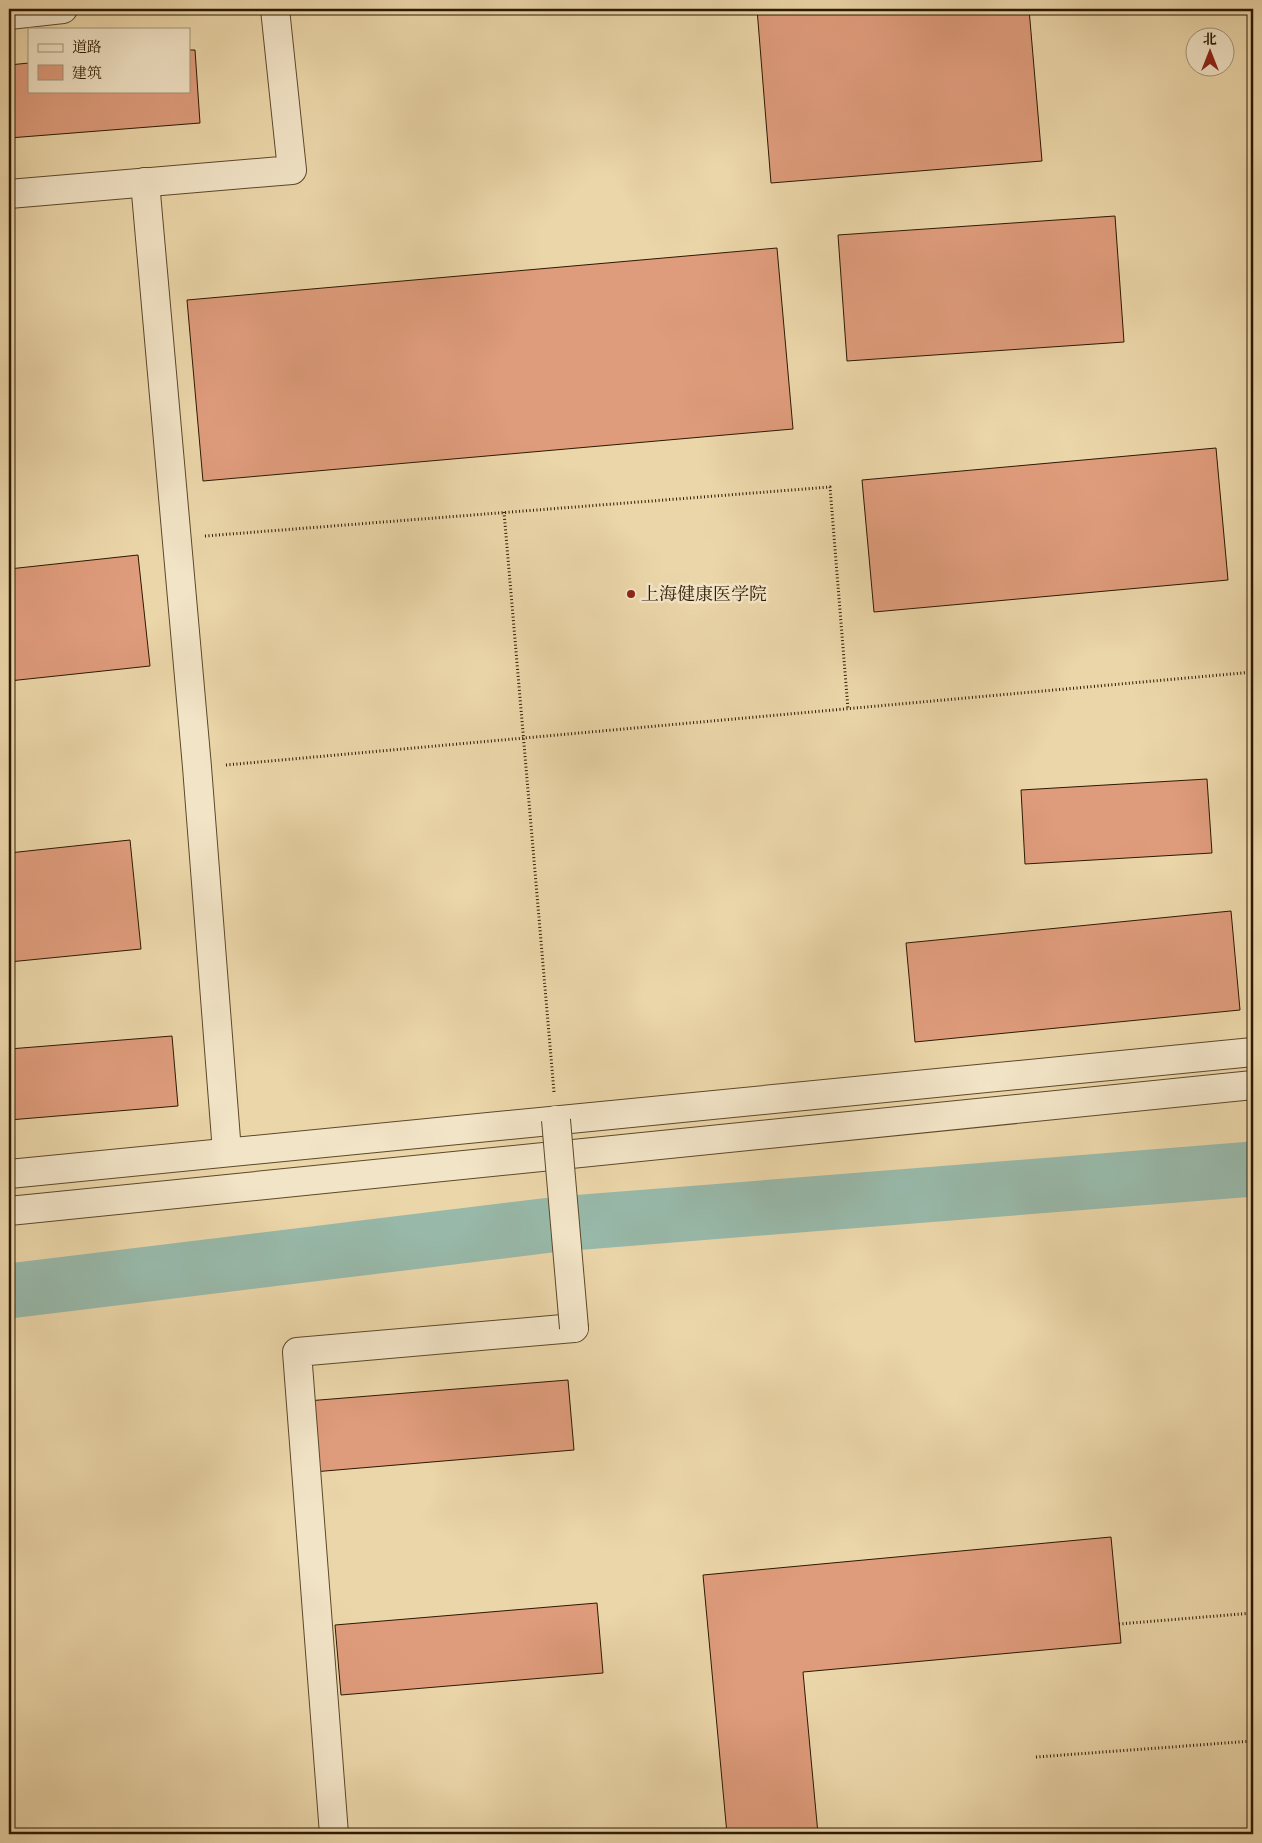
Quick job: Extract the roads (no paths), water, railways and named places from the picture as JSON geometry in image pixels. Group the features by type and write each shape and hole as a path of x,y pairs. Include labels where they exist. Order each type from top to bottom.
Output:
{"street":[{"path":"9,16 63,9"},
{"path":"9,194 292,170 275,9"},
{"path":"145,182 197,767 227,1152"},
{"path":"9,1174 1253,1052"},
{"path":"9,1211 1253,1085"},
{"path":"334,1834 297,1352 574,1328 556,1120"}],"waterway":[{"path":"9,1291 559,1224 1253,1169"}],"place":[{"name":"上海健康医学院","path":"631,594"}]}
